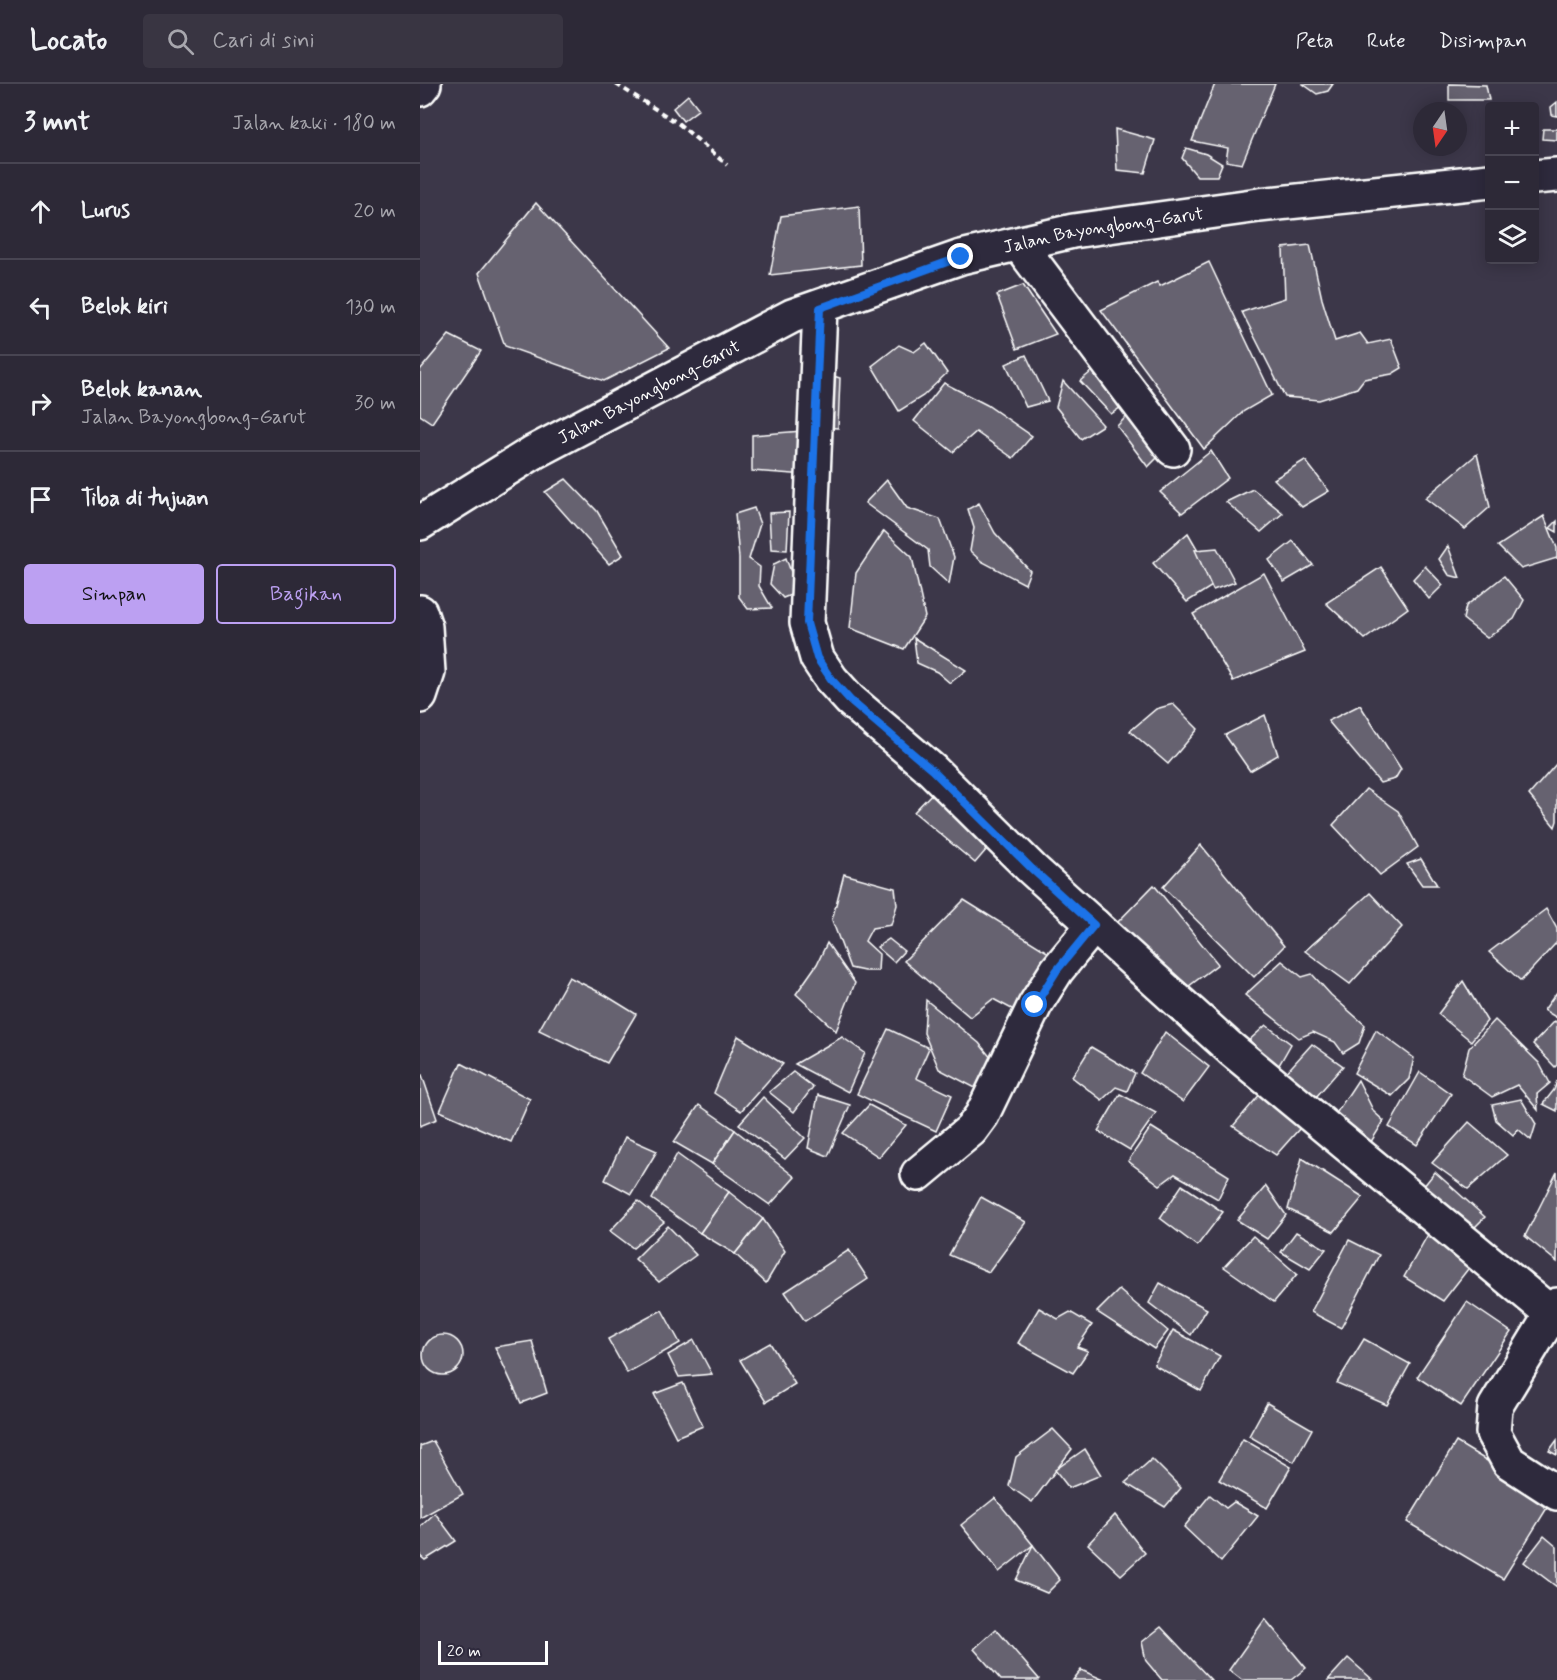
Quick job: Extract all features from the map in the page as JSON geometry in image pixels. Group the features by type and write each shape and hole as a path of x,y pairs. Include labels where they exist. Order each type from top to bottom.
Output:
{"street":[{"path":"420,90 424,84"},
{"path":"1539,177 1557,175"},
{"name":"Jalan Bayongbong-Garut","path":"420,523 534,452 792,316 961,257 1073,231 1258,205 1485,182"},
{"path":"1019,244 1173,449"},
{"path":"820,308 806,597 807,623 817,658 831,679 850,700 932,770 1032,869 1232,1049 1555,1309 1495,1407 1493,1433 1509,1462 1557,1493"},
{"path":"420,612 425,627 428,672 420,696"},
{"path":"918,1174 971,1130 982,1115 1035,1005 1057,970 1094,925"}],"path":[{"path":"616,84 679,124 727,165"}],"building":[{"path":"1215,84 1275,84 1242,164 1226,161 1228,148 1192,141"},
{"path":"1303,84 1333,84 1328,91 1317,94"},
{"path":"1449,84 1486,85 1489,100 1449,100"},
{"path":"688,95 699,109 683,121 673,108"},
{"path":"1557,102 1557,116 1552,115 1551,107"},
{"path":"1115,129 1155,140 1145,173 1117,170"},
{"path":"1543,129 1557,129 1557,140 1542,139"},
{"path":"1186,148 1206,154 1222,164 1217,176 1197,176 1182,158"},
{"path":"536,203 669,348 604,381 505,346 479,273"},
{"path":"859,206 861,265 770,275 781,216"},
{"path":"1310,245 1322,299 1335,341 1360,333 1368,344 1391,339 1402,368 1392,374 1364,379 1357,388 1319,400 1285,397 1242,312 1285,298 1283,248"},
{"path":"1209,262 1272,395 1244,411 1204,449 1101,310 1157,282 1160,286"},
{"path":"1023,285 1056,334 1017,349 997,295"},
{"path":"449,335 481,351 432,423 420,415 420,370"},
{"path":"926,343 947,373 923,396 899,411 872,366 899,345 914,352"},
{"path":"1026,355 1048,401 1026,407 1006,364"},
{"path":"1101,364 1127,403 1111,414 1080,381"},
{"path":"824,373 840,378 838,428 820,427"},
{"path":"1063,381 1103,425 1081,439 1056,407"},
{"path":"944,383 987,405 1032,436 1013,458 976,432 953,452 914,421"},
{"path":"1135,408 1164,451 1148,467 1117,426"},
{"path":"802,431 807,475 752,471 752,435"},
{"path":"1211,451 1228,478 1182,513 1160,492"},
{"path":"1477,454 1490,507 1465,529 1425,498"},
{"path":"1305,460 1329,491 1302,507 1274,479"},
{"path":"566,479 597,511 623,555 609,564 545,492"},
{"path":"887,480 907,508 940,519 954,557 949,584 930,567 928,550 865,503"},
{"path":"1253,489 1283,513 1261,532 1226,502"},
{"path":"979,503 995,533 1030,571 1025,584 981,561 970,551 974,528 968,509"},
{"path":"754,508 760,524 749,559 760,567 759,586 772,608 748,609 739,597 739,558 735,514"},
{"path":"789,512 787,550 771,549 769,513"},
{"path":"1544,516 1557,548 1557,558 1521,569 1498,546"},
{"path":"1557,521 1557,532 1550,528"},
{"path":"884,531 912,557 925,617 904,649 850,628 856,573"},
{"path":"1188,533 1217,583 1187,602 1153,563"},
{"path":"1293,541 1313,565 1284,582 1269,560"},
{"path":"1448,546 1460,578 1449,575 1439,559"},
{"path":"1217,548 1235,582 1213,590 1195,550"},
{"path":"786,558 798,592 783,598 770,584 774,564"},
{"path":"1425,566 1443,585 1429,599 1413,579"},
{"path":"1381,567 1408,608 1365,639 1326,603"},
{"path":"1264,573 1305,652 1233,681 1193,614"},
{"path":"1504,576 1524,600 1514,619 1487,638 1463,619 1466,606"},
{"path":"914,638 966,670 950,683 937,672 917,663"},
{"path":"1173,704 1198,729 1168,764 1130,731 1156,709"},
{"path":"1360,705 1401,769 1395,779 1380,783 1328,721"},
{"path":"1265,715 1278,755 1250,771 1225,735"},
{"path":"1557,763 1557,821 1555,827 1529,795"},
{"path":"939,786 993,842 975,863 914,812"},
{"path":"1366,789 1398,811 1418,847 1380,875 1333,825"},
{"path":"1201,845 1284,946 1254,977 1163,887"},
{"path":"1421,859 1437,885 1422,885 1407,864"},
{"path":"844,874 895,888 897,905 891,925 872,928 865,941 879,954 878,971 850,968 832,920"},
{"path":"1154,885 1218,964 1189,986 1114,926"},
{"path":"1370,893 1402,927 1350,984 1305,951"},
{"path":"964,900 1049,953 1023,1015 993,999 970,1017 904,961"},
{"path":"1546,909 1557,929 1557,942 1521,981 1489,952"},
{"path":"889,939 904,951 894,962 877,947"},
{"path":"827,943 855,983 836,1031 796,994 817,964"},
{"path":"1282,961 1302,977 1312,974 1331,995 1365,1025 1359,1043 1343,1053 1335,1042 1313,1032 1299,1038 1245,995"},
{"path":"569,977 636,1014 607,1063 539,1030"},
{"path":"1463,981 1487,1021 1471,1041 1438,1014"},
{"path":"1557,992 1557,1018 1544,1010"},
{"path":"926,1000 979,1043 992,1059 979,1090 939,1069 924,1033"},
{"path":"1495,1020 1539,1063 1550,1083 1537,1094 1538,1110 1517,1085 1492,1097 1462,1075 1469,1048"},
{"path":"1555,1021 1557,1023 1557,1065 1555,1067 1533,1044"},
{"path":"1266,1025 1291,1044 1275,1072 1245,1044"},
{"path":"888,1029 929,1048 916,1078 952,1095 936,1131 857,1094"},
{"path":"1376,1030 1414,1058 1409,1079 1392,1096 1354,1073"},
{"path":"1165,1032 1209,1067 1183,1102 1140,1073"},
{"path":"738,1036 783,1064 741,1111 714,1093"},
{"path":"842,1037 865,1053 848,1092 795,1064"},
{"path":"1312,1044 1343,1066 1316,1097 1283,1076"},
{"path":"1091,1047 1135,1073 1127,1091 1116,1087 1102,1100 1072,1077"},
{"path":"461,1063 530,1099 511,1142 440,1111"},
{"path":"793,1072 813,1087 794,1112 769,1092"},
{"path":"1420,1072 1451,1094 1417,1145 1389,1127"},
{"path":"422,1075 437,1119 420,1126 420,1076"},
{"path":"1358,1080 1374,1112 1384,1121 1369,1145 1333,1118"},
{"path":"1557,1081 1557,1111 1543,1104 1554,1090"},
{"path":"1261,1093 1300,1128 1276,1155 1233,1126"},
{"path":"1120,1094 1156,1113 1130,1150 1098,1131"},
{"path":"818,1095 850,1105 828,1156 808,1148"},
{"path":"763,1097 805,1138 785,1159 739,1124"},
{"path":"1521,1099 1536,1124 1531,1140 1518,1129 1513,1135 1496,1120 1492,1105"},
{"path":"699,1105 735,1130 712,1164 674,1142"},
{"path":"869,1105 906,1125 879,1157 843,1133"},
{"path":"1469,1122 1507,1155 1468,1189 1432,1163"},
{"path":"1151,1127 1229,1176 1218,1199 1175,1174 1160,1185 1128,1161"},
{"path":"735,1130 795,1177 770,1205 712,1164"},
{"path":"625,1137 657,1151 631,1194 605,1180"},
{"path":"677,1154 729,1192 700,1233 652,1199"},
{"path":"1302,1158 1363,1197 1334,1232 1288,1209"},
{"path":"1435,1172 1485,1217 1470,1232 1420,1191"},
{"path":"1557,1172 1557,1262 1525,1236"},
{"path":"1182,1185 1223,1212 1197,1246 1160,1218"},
{"path":"1266,1186 1286,1215 1267,1239 1237,1220"},
{"path":"729,1192 763,1219 735,1254 700,1233"},
{"path":"981,1197 1026,1222 989,1272 949,1255"},
{"path":"638,1201 664,1222 633,1248 610,1231"},
{"path":"763,1219 785,1251 766,1283 735,1254"},
{"path":"668,1226 696,1255 659,1282 635,1259"},
{"path":"1431,1229 1475,1260 1443,1301 1404,1277"},
{"path":"1296,1232 1326,1249 1310,1269 1281,1252"},
{"path":"1253,1236 1297,1274 1274,1302 1224,1267"},
{"path":"1349,1240 1379,1255 1341,1328 1311,1312"},
{"path":"849,1250 868,1279 805,1321 785,1292"},
{"path":"1160,1283 1207,1309 1191,1335 1149,1303"},
{"path":"1119,1290 1168,1331 1154,1349 1097,1312"},
{"path":"1467,1302 1511,1332 1461,1406 1417,1377"},
{"path":"1039,1308 1058,1319 1070,1312 1092,1325 1077,1347 1088,1351 1073,1373 1018,1343"},
{"path":"662,1310 680,1343 627,1373 608,1339"},
{"path":"1173,1330 1220,1356 1201,1391 1154,1365"},
{"path":"443,1335 457,1341 463,1355 457,1369 443,1375 429,1369 423,1355 429,1341"},
{"path":"1364,1339 1410,1364 1387,1405 1337,1383"},
{"path":"694,1340 712,1374 679,1377 668,1355"},
{"path":"532,1341 547,1393 521,1403 495,1347"},
{"path":"770,1343 795,1384 766,1402 740,1360"},
{"path":"683,1383 703,1426 676,1437 654,1394"},
{"path":"1267,1403 1312,1429 1294,1462 1249,1436"},
{"path":"1053,1429 1072,1449 1032,1502 1009,1486 1016,1457"},
{"path":"1243,1439 1291,1467 1267,1508 1219,1480"},
{"path":"1557,1440 1557,1455 1549,1451"},
{"path":"433,1441 463,1494 420,1518 420,1446"},
{"path":"1456,1442 1552,1500 1503,1579 1407,1522"},
{"path":"1085,1449 1101,1475 1069,1488 1055,1470"},
{"path":"1152,1459 1181,1488 1165,1507 1125,1483"},
{"path":"1210,1495 1226,1508 1234,1502 1258,1516 1221,1562 1184,1527"},
{"path":"995,1498 1033,1545 999,1572 961,1525"},
{"path":"435,1513 456,1541 425,1560 420,1556 420,1527"},
{"path":"1115,1515 1145,1553 1121,1575 1088,1544"},
{"path":"1544,1536 1557,1547 1557,1587 1524,1562"},
{"path":"1033,1545 1060,1580 1047,1593 1016,1580"},
{"path":"1265,1619 1306,1668 1291,1680 1242,1680 1229,1670"},
{"path":"1161,1627 1211,1680 1162,1680 1146,1661 1142,1642"},
{"path":"996,1629 1038,1680 1001,1680 974,1649"},
{"path":"1348,1658 1373,1680 1328,1680"},
{"path":"1081,1670 1104,1680 1073,1680"}],"route":[{"path":"961,257 820,308 806,597 807,623 817,658 831,679 850,700 932,770 1032,869 1094,925 1057,970 1035,1005"}]}
